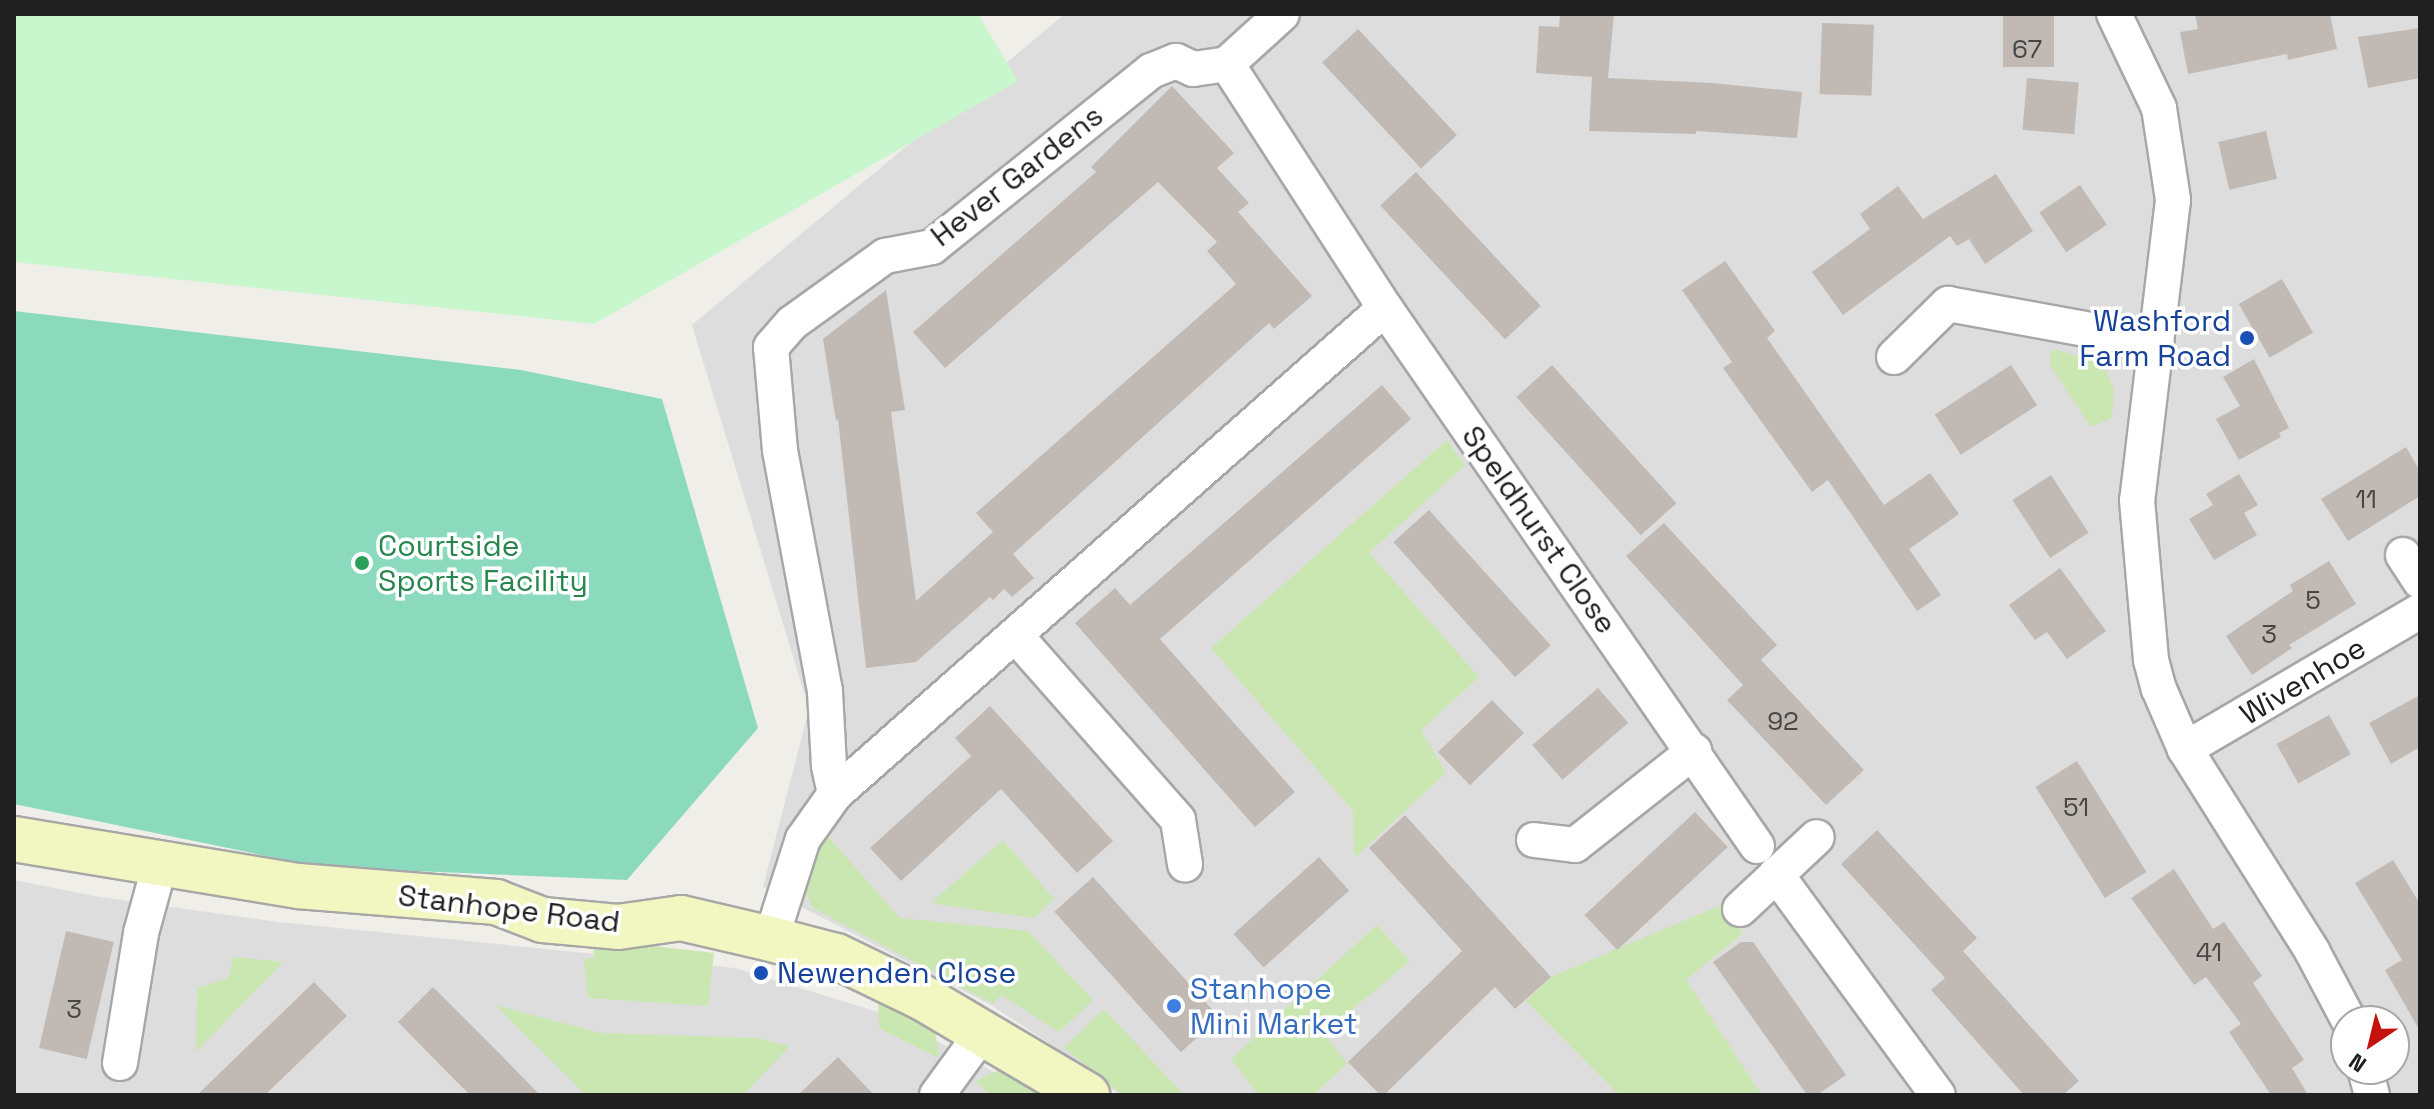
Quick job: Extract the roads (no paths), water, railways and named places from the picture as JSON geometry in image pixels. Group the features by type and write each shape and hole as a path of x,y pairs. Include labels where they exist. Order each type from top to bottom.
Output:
{"street":[{"path":"1227,64 1282,14"},
{"path":"2114,14 2159,108 2173,200 2137,500 2151,660 2159,689 2185,749 2312,951 2341,1005"},
{"name":"Hever Gardens","path":"835,794 829,766 820,661 780,450 771,347 792,323 885,256 932,247 1151,71 1176,61 1193,69 1227,64"},
{"name":"Speldhurst Close","path":"1227,64 1385,308 1757,846"},
{"path":"1894,357 1948,304 2157,342"},
{"path":"1075,1091 983,1032 836,956 771,939 803,839 835,794 1385,308"},
{"name":"Wivenhoe","path":"2185,749 2420,611"},
{"path":"1016,636 1178,820 1185,864"},
{"path":"1534,840 1575,845 1694,751"},
{"path":"1740,909 1817,837"},
{"name":"Stanhope Road","path":"14,839 298,886 496,902 546,891 602,895 771,939"},
{"path":"120,1063 141,933 160,864"},
{"path":"1776,874 1938,1095"},
{"path":"937,1095 983,1032"}],"place":[{"name":"Washford Farm Road","path":"2247,338"},
{"name":"Courtside Sports Facility","path":"362,563"},
{"name":"Newenden Close","path":"761,973"},
{"name":"Stanhope Mini Market","path":"1174,1006"}]}
